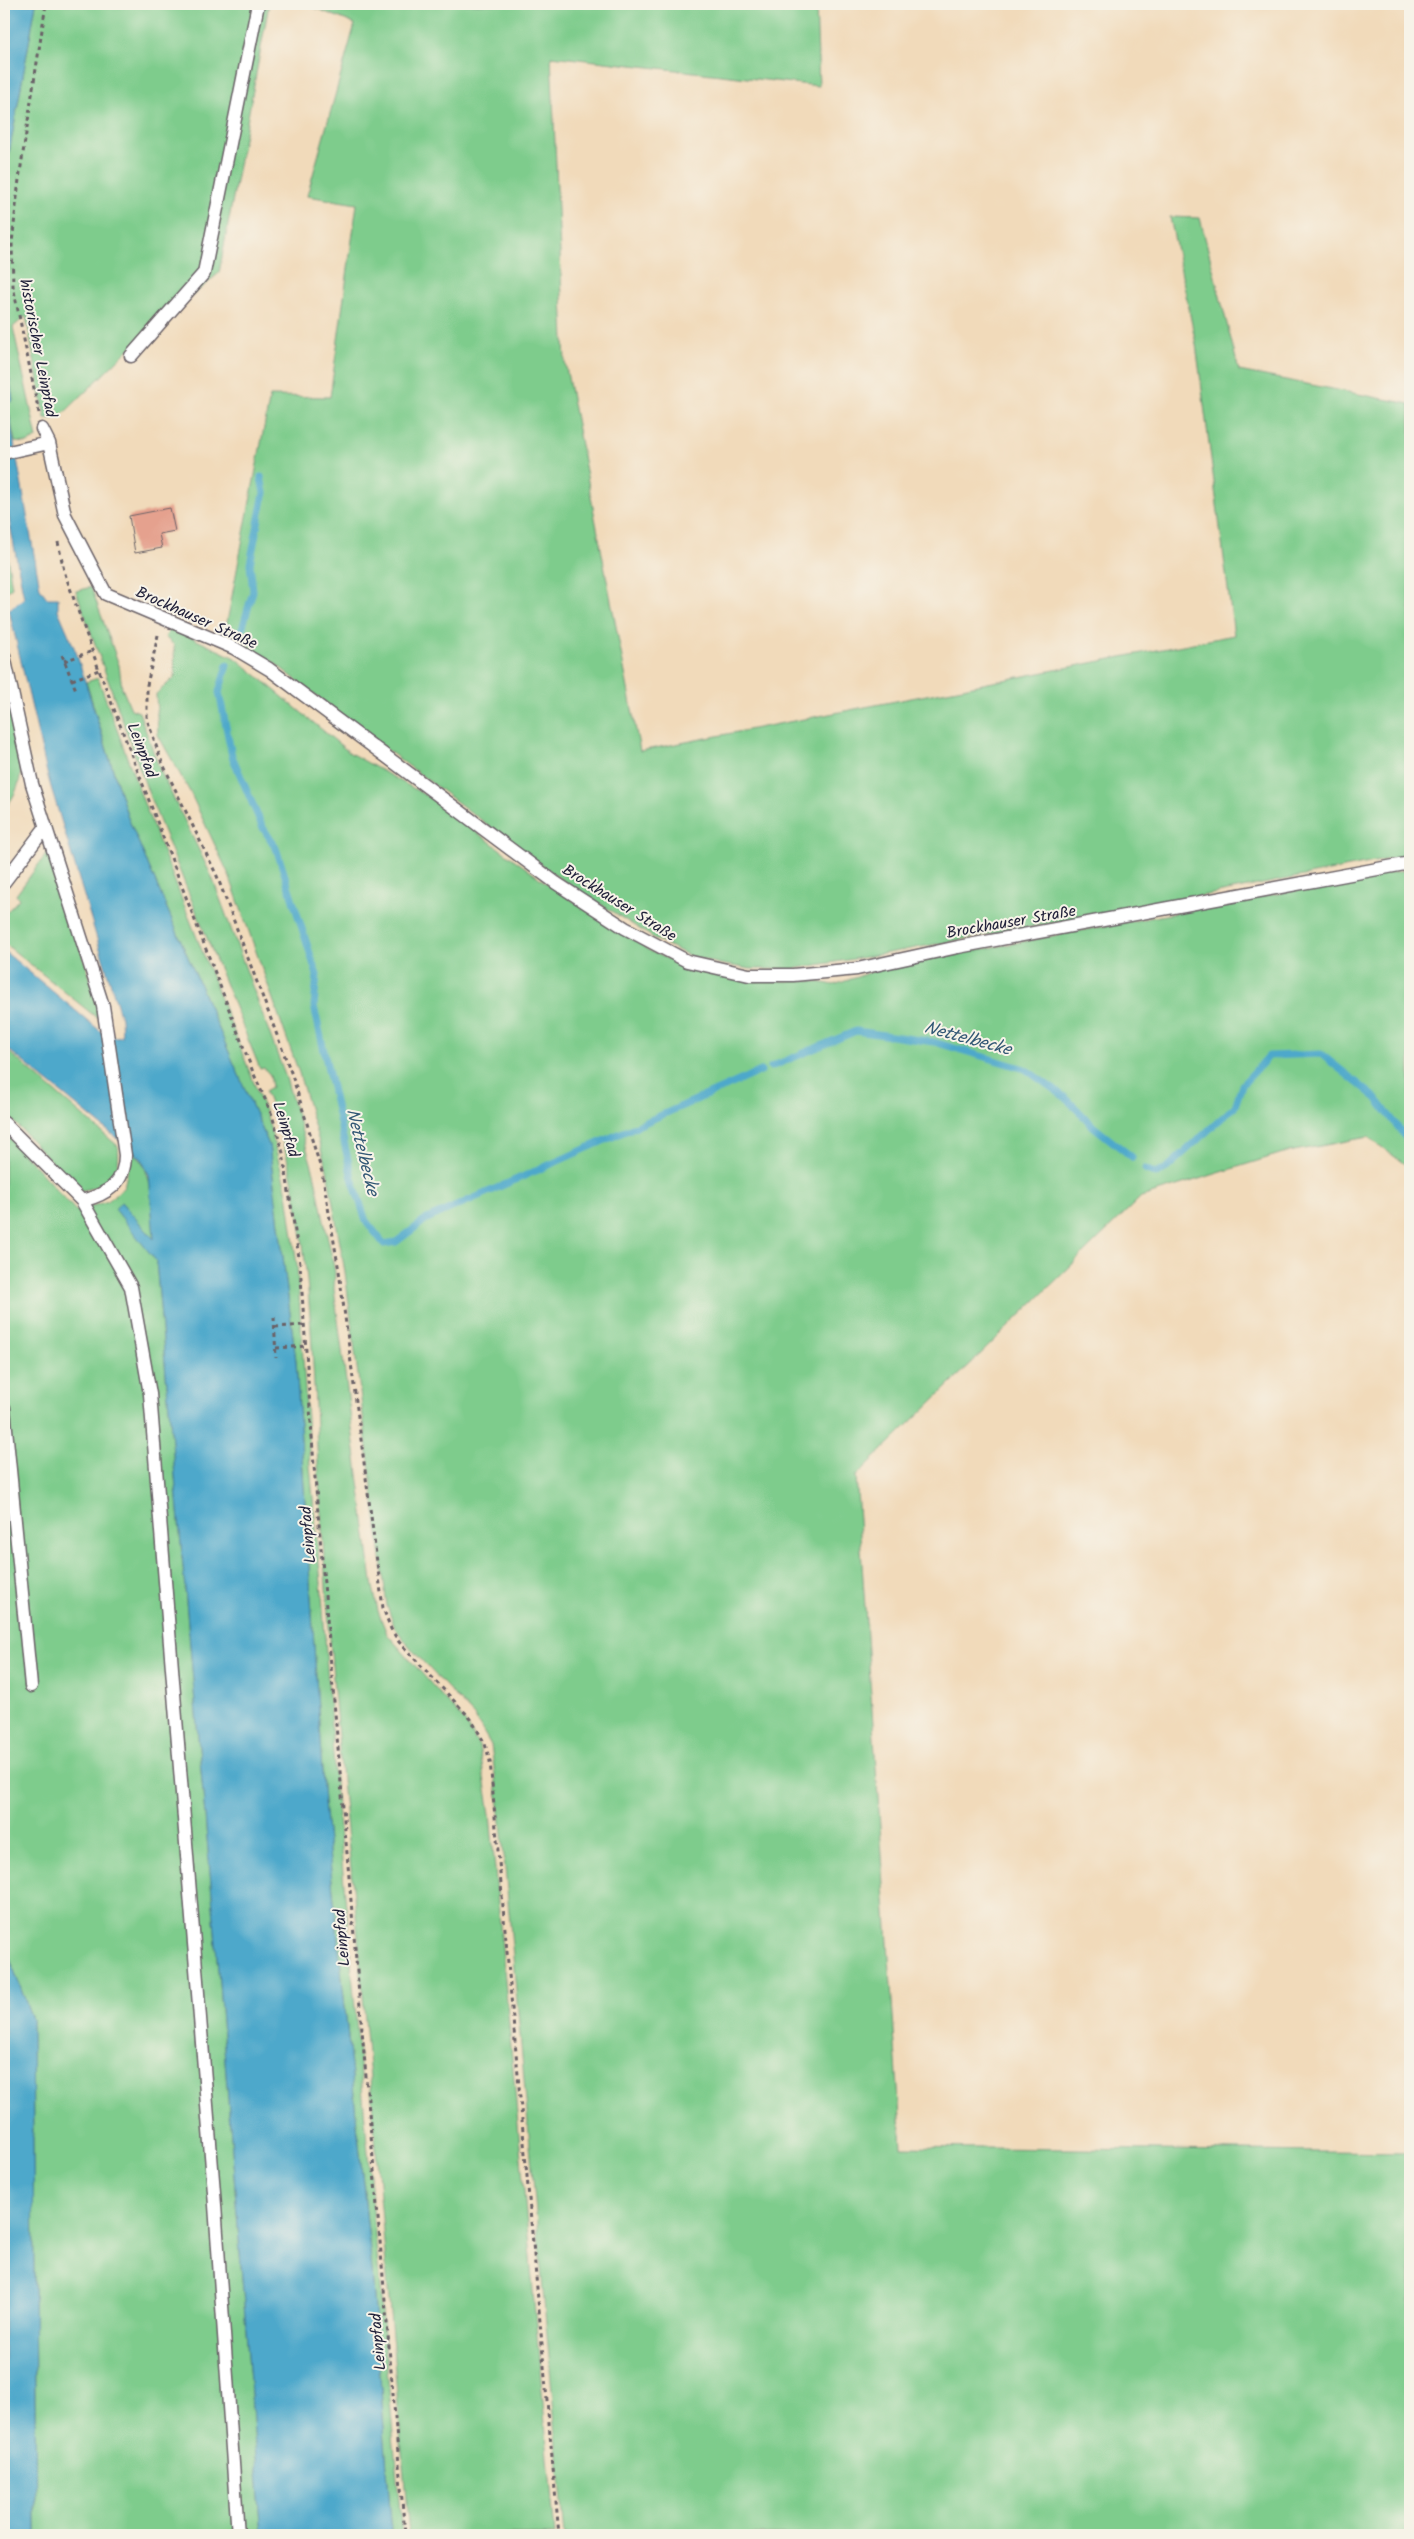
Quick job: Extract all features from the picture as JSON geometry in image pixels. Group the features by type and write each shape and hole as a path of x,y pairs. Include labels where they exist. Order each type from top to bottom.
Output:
{"lane":[{"path":"131,356 204,273 258,4"},
{"name":"Brockhauser Straße","path":"42,429 49,443 65,514 106,594 234,648 269,669 556,883 625,928 687,961 719,970 749,975 793,975 857,969 958,947 1410,863"},
{"path":"4,453 49,443"},
{"path":"4,656 32,784 103,1006 125,1155 125,1162 116,1183 108,1192 82,1201"},
{"path":"4,882 45,828"},
{"path":"4,1123 82,1201 131,1287 150,1394 215,2205 238,2535"},
{"path":"4,1408 30,1686"}],"path":[{"name":"historischer Leinpfad","path":"42,429 13,286 12,266 19,179 46,4"},
{"path":"4,266 12,266"},
{"path":"4,287 13,286"},
{"name":"Leinpfad","path":"72,567 64,571 253,1072 272,1115 290,1192 300,1264 342,1809 405,2535"},
{"path":"160,618 158,640 147,685 147,719 161,760 217,876 292,1075 322,1172 332,1222 383,1608 391,1629 399,1642 475,1725 485,1744 490,1760 559,2535"},
{"path":"64,661 93,651"},
{"path":"62,656 76,690"},
{"path":"72,680 100,670"},
{"path":"274,1317 276,1358"},
{"path":"275,1327 304,1325"},
{"path":"276,1348 306,1346"}],"green space":[{"path":"36,4 269,4 219,273 128,350 62,415 52,419 45,418 26,316 13,327 37,438 27,443 15,442 7,402 13,401 5,350 4,181"},
{"path":"305,4 816,4 819,86 551,56 565,362 640,751 1234,635 1196,344 1170,217 1200,218 1239,371 1410,404 1410,855 1212,894 792,969 750,969 720,964 690,956 657,940 559,878 358,728 268,658 225,633 270,396 330,397 357,204 307,196 355,24"},
{"path":"4,536 12,587 4,593"},
{"path":"91,587 119,665 122,688 131,709 139,712 160,770 212,877 286,1078 314,1173 335,1272 334,1289 372,1582 378,1611 387,1634 465,1722 479,1746 490,1814 555,2535 409,2535 356,1914 334,1690 318,1465 311,1323 301,1227 292,1180 280,1134 265,1091 272,1087 270,1075 264,1068 260,1069 151,800 76,591"},
{"path":"171,628 237,659 350,753 427,796 552,887 652,952 689,968 750,981 813,981 834,985 877,970 914,962 1410,869 1410,1168 1368,1137 1283,1153 1141,1197 856,1476 902,2147 1410,2153 1410,2535 565,2535 500,1812 491,1745 474,1716 414,1652 395,1628 387,1606 345,1272 327,1170 299,1073 229,875 190,792 158,735 156,694 175,677 174,645 165,637"},
{"path":"98,678 144,803 267,1116 287,1193 297,1265 310,1466 322,1594 335,1783 402,2535 392,2535 372,2271 324,1803 296,1361 269,1145 128,818 86,682"},
{"path":"11,711 18,737 21,762 18,786 4,809 4,713"},
{"path":"50,849 100,1010 97,1018 4,943 4,915 19,899 16,895"},
{"path":"4,1048 118,1146 118,1165 115,1173 105,1183 79,1191 4,1111"},
{"path":"4,1132 76,1211 108,1201 124,1187 132,1151 140,1159 149,1180 154,1240 121,1202 156,1261 213,1906 262,2535 36,2535 32,2019 4,1943"}],"water":[{"path":"4,4 36,4 4,181"},
{"path":"4,324 6,328 5,350 13,401 7,403 40,588 47,598 58,598 58,610 76,652 128,818 269,1145 296,1361 324,1803 372,2271 392,2535 262,2535 213,1906 156,1261 115,1209 121,1202 154,1239 149,1175 140,1157 4,1046 4,951 99,1030 115,1037 122,1036 121,1018 48,777 9,610 24,598 4,493"},
{"path":"4,1943 32,2019 36,2535 4,2535"}],"building":[{"path":"170,508 175,531 159,534 162,548 135,553 129,516"}],"waterway":[{"name":"Nettelbecke","path":"239,640 253,591 250,564 264,493 261,477"},
{"name":"Nettelbecke","path":"227,665 219,692 232,756 262,826 276,848 317,975 314,1006 352,1178 366,1221 384,1244 396,1242 427,1219 761,1071"},
{"name":"Nettelbecke","path":"771,1067 856,1031 934,1042 1025,1069 1066,1098 1094,1127 1132,1157"},
{"name":"Nettelbecke","path":"1145,1169 1156,1174 1167,1168 1235,1106 1242,1085 1269,1056 1321,1054 1376,1098 1410,1143"}]}
